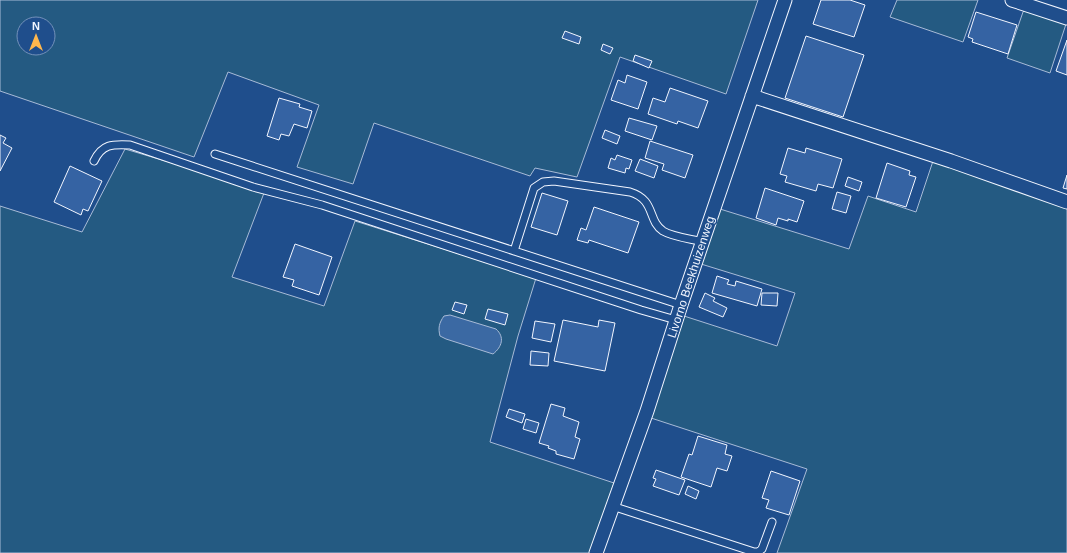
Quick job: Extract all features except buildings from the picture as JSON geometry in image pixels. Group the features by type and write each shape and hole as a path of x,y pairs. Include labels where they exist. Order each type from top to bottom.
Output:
{"street":[{"name":"Livorno Beekhuizenweg","path":"596,553 647,411 681,305 785,0"},
{"path":"1012,0 1067,18"},
{"path":"752,96 951,161 1067,202"}],"lane":[{"path":"94,162 98,153 105,147 117,144 130,145 253,186 322,205 641,310 676,320"},
{"path":"215,154 681,305"},
{"path":"514,251 534,188 543,182 554,181 638,194 645,200 662,230 703,242"},
{"path":"612,506 754,552 758,552 762,549 772,522"}],"shaded area":[{"path":"0,0 758,0 726,94 620,57 577,177 535,168 530,176 374,123 353,184 297,167 319,105 228,72 194,157 0,91"},
{"path":"897,0 978,0 963,42 890,17"},
{"path":"1026,9 1067,21 1050,73 1007,58 1023,12"},
{"path":"125,149 189,168 264,193 232,277 324,306 355,221 536,278 518,336 490,442 614,483 590,553 0,553 0,206 82,232"},
{"path":"934,158 1067,205 1067,553 777,553 807,469 651,418 684,316 777,346 795,293 701,264 720,209 849,249 868,196 916,212"},
{"path":"450,315 496,329 501,335 499,348 493,354 440,336 439,326 441,321 444,316"}]}
